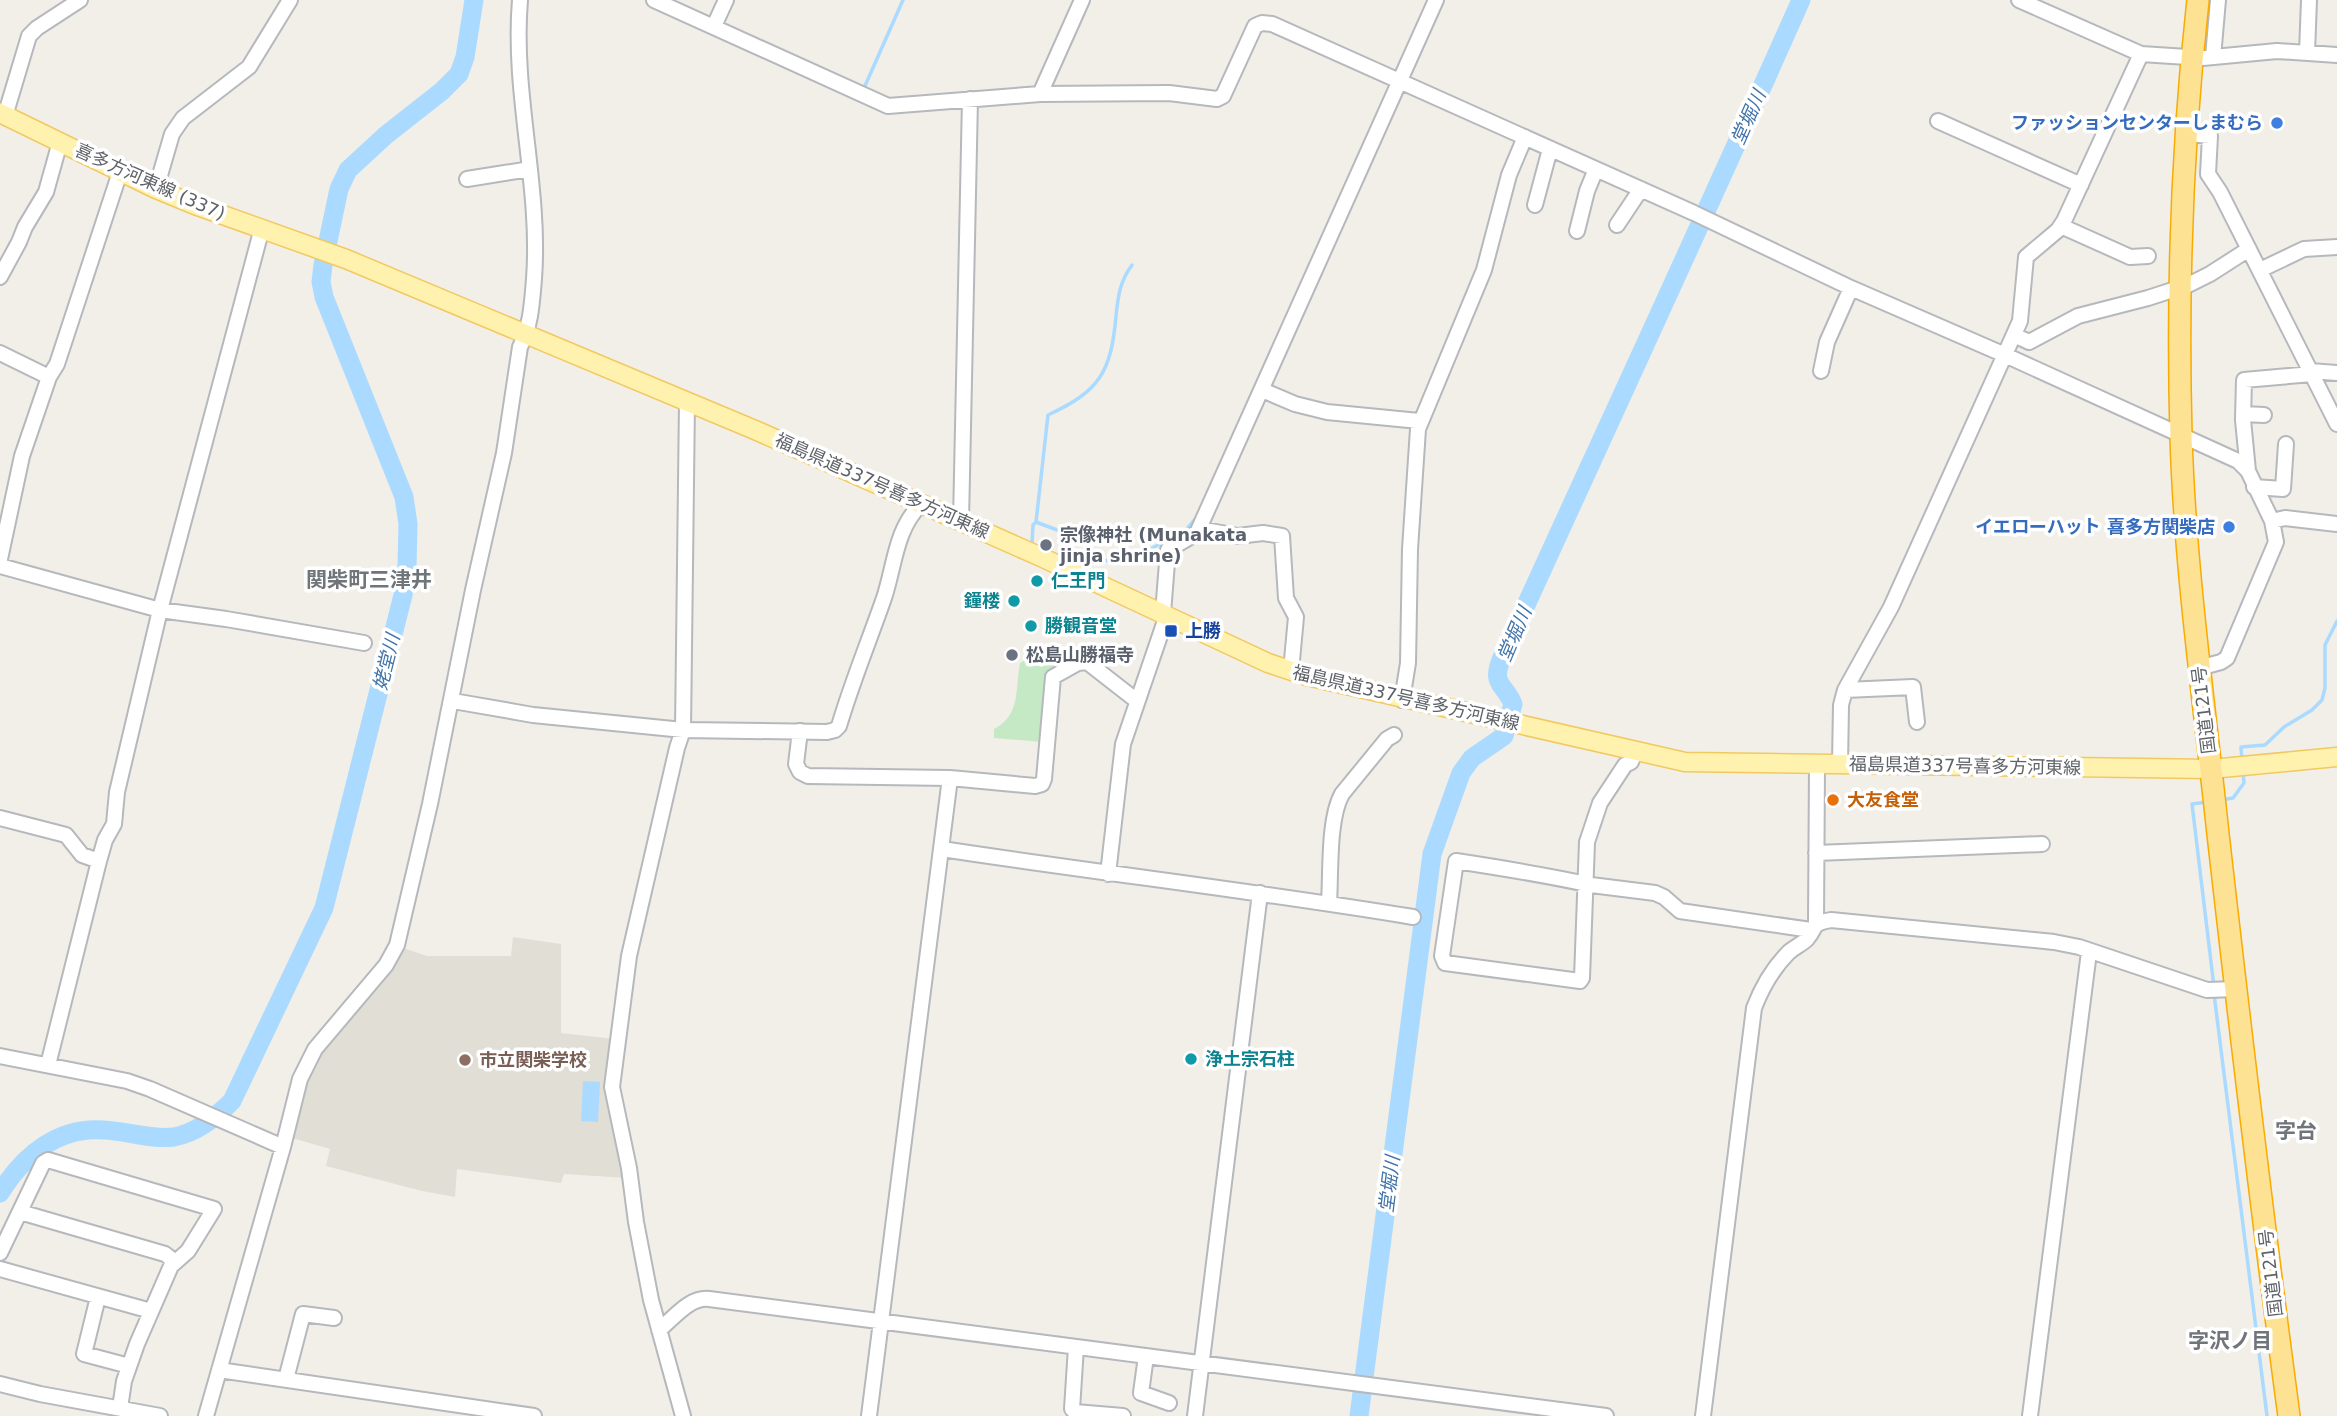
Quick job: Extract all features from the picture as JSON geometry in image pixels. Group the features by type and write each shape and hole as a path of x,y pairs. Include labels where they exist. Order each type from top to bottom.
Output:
{"highway":[{"name":"国道121号","path":"2198,0 2192,58 2180,287 2181,436 2190,580 2236,989 2290,1416"}],"main road":[{"name":"喜多方河東線 (337)","path":"3,114 156,189 346,259"},
{"name":"福島県道337号喜多方河東線","path":"346,259 687,401 961,521 1268,663 1402,699 1685,762 2211,769 2337,757"}],"street":[{"path":"3,114 29,36 80,0"},
{"path":"156,189 175,127 249,67 290,0"},
{"path":"206,1416 283,1147 295,1095 309,1058 328,1030 386,965 397,945 453,701 473,590 504,453 520,347 527,334 537,250 537,228 517,49 520,0"},
{"path":"654,0 888,106 1040,94 1169,93 1217,99 1223,96 1255,26 1262,23 1272,24 2238,461 2248,471"},
{"path":"714,26 726,0"},
{"path":"1040,94 1082,0"},
{"path":"1108,874 1123,744 1165,614 1168,550 1197,533 1199,529 1436,0"},
{"path":"2020,0 2141,54 2192,58 2277,51 2337,54"},
{"path":"2213,57 2218,0"},
{"path":"2306,53 2309,0"},
{"path":"1840,765 1841,705 1845,690 1891,607 2014,335 2023,313 2026,257 2061,226 2141,54"},
{"path":"961,521 970,99"},
{"path":"1938,121 2081,185"},
{"path":"2188,134 2210,136 2208,174 2260,270 2337,424"},
{"path":"1402,699 1408,663 1410,549 1419,421 1478,285 1509,175 1525,137"},
{"path":"0,277 24,227 46,192 60,142"},
{"path":"1535,205 1550,149"},
{"path":"467,179 530,169"},
{"path":"1577,230 1596,169"},
{"path":"0,559 22,456 49,377 61,353 120,173"},
{"path":"1617,225 1641,190"},
{"path":"2061,226 2130,257 2148,256"},
{"path":"48,1065 99,861 114,824 117,792 160,610 262,228"},
{"path":"2260,270 2304,249 2337,247"},
{"path":"2014,335 2029,342 2078,316 2180,287 2210,274 2249,249"},
{"path":"1821,371 1827,342 1852,288"},
{"path":"0,353 49,377"},
{"path":"2199,668 2227,658 2276,542 2272,521 2248,471 2243,414 2244,380 2311,372 2337,373"},
{"path":"1262,390 1295,404 1327,412 1419,421"},
{"path":"683,1416 659,1331 639,1240 629,1168 612,1087 629,956 683,730 687,401"},
{"path":"2243,414 2264,415"},
{"path":"2254,487 2283,489 2286,444"},
{"path":"453,701 533,715 683,730 835,730 839,726 885,595 891,565 905,526 911,514 921,504"},
{"path":"2272,521 2285,518 2337,524"},
{"path":"1199,529 1230,535 1263,533 1282,536 1286,598 1296,617 1291,671"},
{"path":"0,566 160,610 226,618 364,643"},
{"path":"800,731 796,764 805,775 950,778 1035,786 1042,784 1053,677 1078,663 1087,662 1137,701"},
{"path":"1845,690 1913,687 1917,722"},
{"path":"1329,903 1334,819 1338,802 1387,739 1394,735"},
{"path":"1635,752 1631,762 1625,765 1604,797 1587,842 1584,883 1582,978 1580,981 1447,965 1443,961 1456,861 1528,871 1584,883 1655,893 1681,911 1814,926 1831,920 2054,942 2079,947 2207,990 2236,989"},
{"path":"1703,1416 1754,1008 1770,975 1791,950 1807,939 1816,922 1817,765"},
{"path":"869,1416 950,778"},
{"path":"0,818 66,835 82,855 99,861"},
{"path":"1816,853 2042,844"},
{"path":"942,849 1413,917"},
{"path":"1195,1416 1260,893"},
{"path":"2030,1416 2089,952"},
{"path":"0,1056 127,1081 283,1147"},
{"path":"0,1253 43,1163 48,1160 214,1209 188,1251 174,1261 130,1366 120,1408"},
{"path":"20,1212 165,1254 174,1261"},
{"path":"0,1269 151,1311"},
{"path":"98,1297 84,1354 130,1366"},
{"path":"659,1331 690,1303 702,1298 1606,1416"},
{"path":"286,1379 303,1314 334,1318"},
{"path":"1076,1347 1072,1409 1075,1412 1123,1416"},
{"path":"1146,1356 1141,1394 1169,1403"},
{"path":"219,1370 286,1379 445,1409 534,1416"},
{"path":"0,1384 160,1416"}],"shaded area":[{"name":"市立関柴学校","path":"513,937 561,944 561,1033 615,1039 609,1090 627,1178 564,1174 561,1183 457,1169 455,1197 326,1166 330,1149 292,1138 309,1073 325,1047 403,948 427,956 511,956"}],"green space":[{"path":"1036,645 1048,647 1055,658 1042,742 994,738 994,729 1003,723 1013,709 1020,663 1030,657 1031,650"}],"water":[{"path":"583,1081 600,1082 598,1122 581,1121"}],"waterway":[{"name":"姥堂川","path":"0,1193 19,1167 43,1146 57,1138 87,1130 174,1137 206,1124 219,1113 232,1101 324,908 403,595 408,524 404,497 324,297 321,282 323,265 339,189 348,170 459,74 465,57 474,0"},
{"path":"864,88 903,0"},
{"name":"堂堀川","path":"1359,1416 1432,854 1461,773 1472,758 1504,736 1513,704 1498,680 1501,660 1801,0"},
{"path":"1036,522 1048,415 1080,397 1100,378 1111,352 1120,289 1132,265"},
{"path":"1032,545 1033,525 1036,522 1065,533 1068,554 1074,560 1092,557 1112,562 1128,561 1186,530 1197,517"},
{"path":"2242,761 2241,747 2265,745 2284,727 2312,710 2322,700 2325,688 2325,645 2337,621"},
{"path":"2221,800 2233,798 2244,783 2243,772"},
{"path":"2207,802 2192,804 2214,987"},
{"path":"2214,994 2267,1416"}],"place":[{"name":"ファッションセンターしまむら","path":"2277,123"},
{"name":"イエローハット 喜多方関柴店","path":"2229,527"},
{"name":"宗像神社 (Munakata jinja shrine)","path":"1046,545"},
{"name":"仁王門","path":"1037,581"},
{"name":"鐘楼","path":"1014,601"},
{"name":"勝観音堂","path":"1031,626"},
{"name":"上勝","path":"1171,631"},
{"name":"松島山勝福寺","path":"1012,655"},
{"name":"大友食堂","path":"1833,800"},
{"name":"浄土宗石柱","path":"1191,1059"},
{"name":"市立関柴学校","path":"465,1060"}],"district":[{"name":"関柴町三津井","path":"369,580"},
{"name":"字台","path":"2296,1131"},
{"name":"字沢ノ目","path":"2230,1341"}]}
